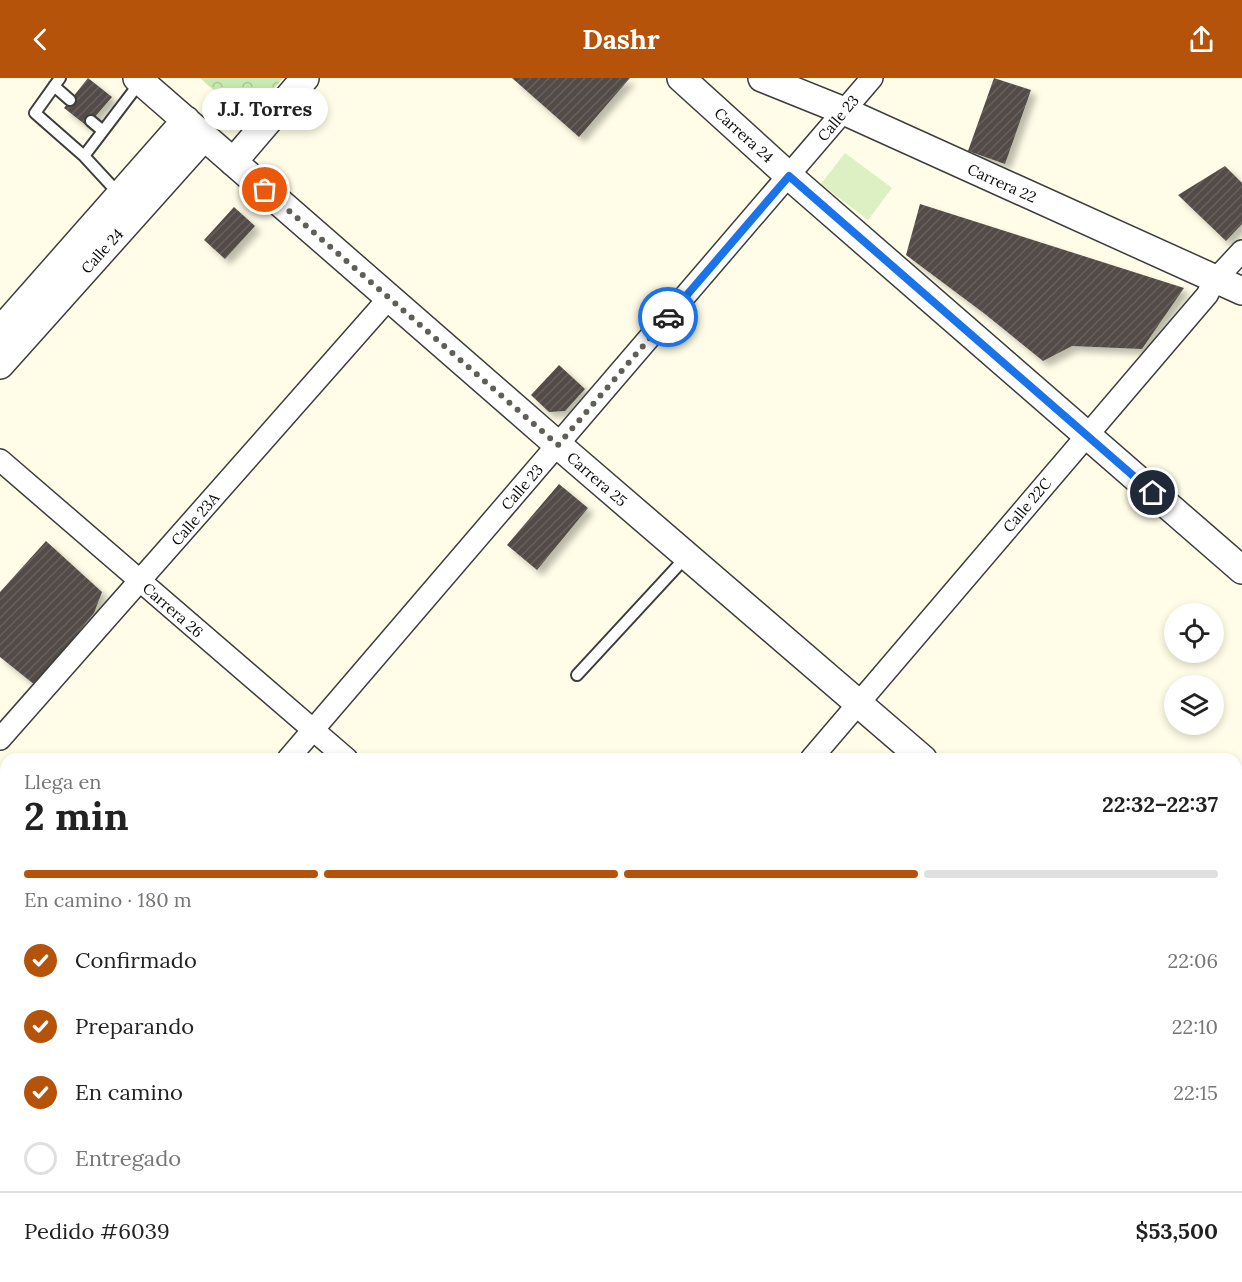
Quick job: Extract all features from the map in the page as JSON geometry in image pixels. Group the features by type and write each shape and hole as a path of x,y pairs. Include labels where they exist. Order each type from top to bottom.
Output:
{"street":[{"path":"233,162 305,78"},
{"name":"Carrera 24","path":"681,78 789,176 1242,570"},
{"name":"Carrera 22","path":"762,78 844,111 1242,291"},
{"name":"Calle 23","path":"293,753 872,78"},
{"name":"Carrera 25","path":"140,79 558,445 916,753"},
{"name":"Calle 24","path":"0,331 120,195 195,129"},
{"name":"Calle 24","path":"0,365 195,129"},
{"name":"Calle 22C","path":"816,753 1207,295 1215,280 1242,251"},
{"name":"Calle 23A","path":"0,740 389,298"},
{"name":"Carrera 26","path":"0,460 340,753"}],"lane":[{"path":"84,156 140,79"},
{"path":"70,100 57,82 35,113 84,156 120,195"},
{"path":"92,121 103,131"},
{"path":"577,675 687,556"}],"green space":[{"path":"200,78 283,78 247,120"},
{"path":"845,153 892,188 868,220 821,184"}],"building":[{"path":"88,78 112,97 87,126 64,108"},
{"path":"512,78 630,78 579,137"},
{"path":"994,78 1031,90 1005,164 968,151"},
{"path":"1225,166 1242,183 1242,224 1226,241 1178,195"},
{"path":"920,204 1184,288 1142,349 1072,346 1043,361 906,255"},
{"path":"234,207 255,226 225,259 204,240"},
{"path":"559,365 585,389 565,411 549,412 531,395"},
{"path":"559,484 588,508 537,570 507,545"},
{"path":"46,541 102,592 94,613 35,685 0,657 0,592"}],"way so far":[{"path":"265,190 558,445 668,317"}],"place":[{"name":"J.J. Torres","path":"265,190"}],"route":[{"path":"668,317 789,176 1153,493"}]}
